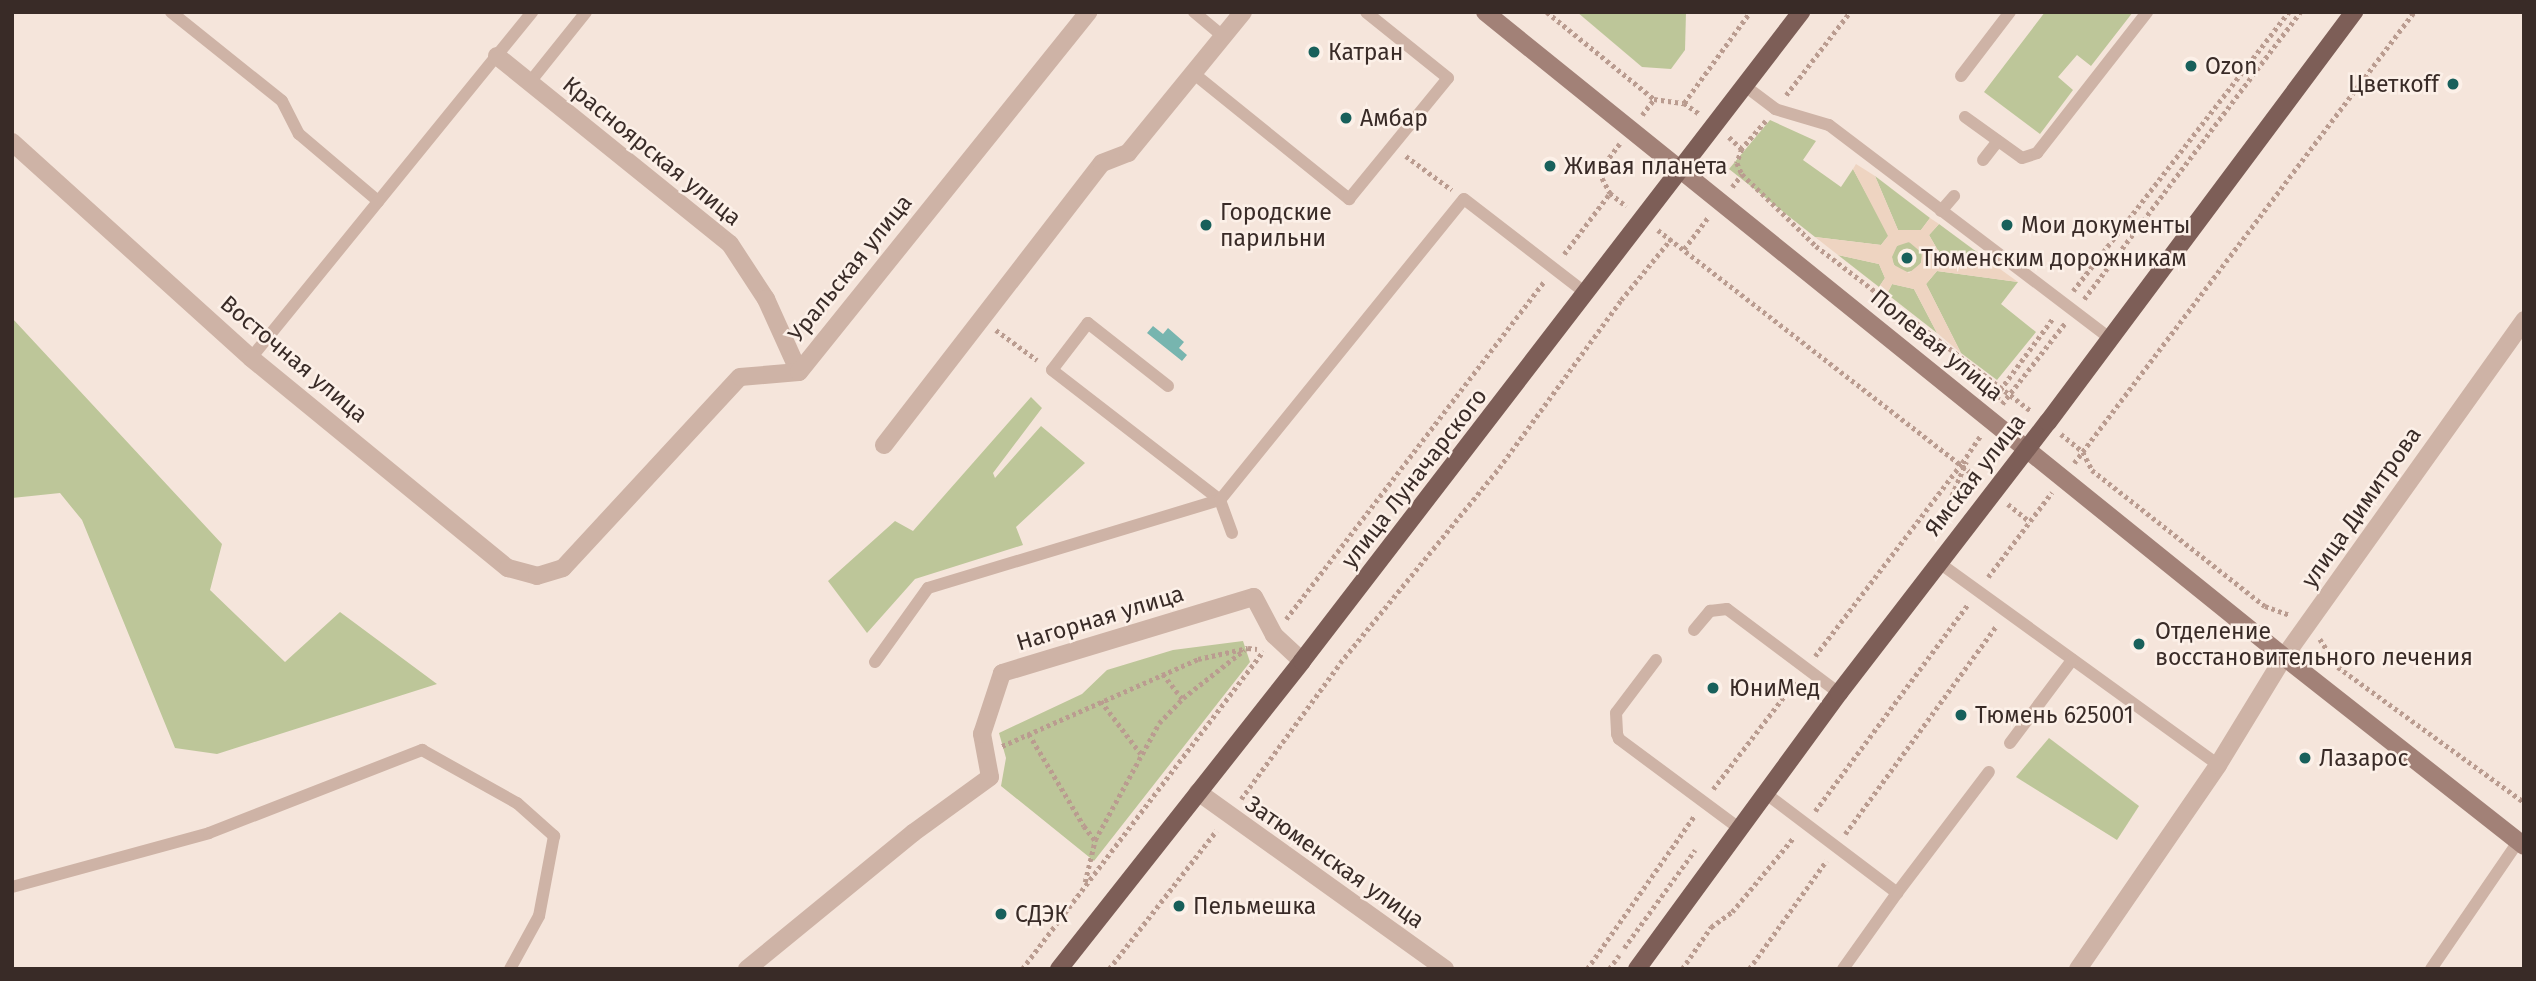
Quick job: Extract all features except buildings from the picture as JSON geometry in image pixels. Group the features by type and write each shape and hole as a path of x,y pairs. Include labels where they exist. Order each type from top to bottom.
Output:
{"main road":[{"name":"улица Луначарского","path":"1059,969 1587,294 1801,12"},
{"name":"Ямская улица","path":"1637,969 1765,793 1992,491 2048,422 2349,14"}],"street":[{"name":"Уральская улица","path":"563,568 740,377 799,372 1088,12"},
{"path":"884,445 1102,163 1128,153 1243,12"},
{"name":"Полевая улица","path":"1485,12 2284,657 2521,844"},
{"name":"Красноярская улица","path":"497,56 730,244 766,299 799,372"},
{"name":"Восточная улица","path":"12,142 251,358 508,568 537,576 563,568"},
{"name":"улица Димитрова","path":"2078,969 2218,765 2284,657 2524,320"},
{"name":"Нагорная улица","path":"747,969 913,832 990,777 982,734 1002,673 1252,590 1269,642 1302,661"},
{"name":"Затюменская улица","path":"1198,792 1228,817 1445,969"}],"lane":[{"path":"171,12 282,102 299,134 379,201"},
{"path":"251,358 532,12"},
{"path":"530,82 586,12"},
{"path":"1194,12 1223,36"},
{"path":"1193,73 1349,199 1448,78 1366,12"},
{"path":"1961,76 2010,12"},
{"path":"1965,117 2022,158 2037,153 2147,12"},
{"path":"1745,86 1775,109 1829,125 2110,338"},
{"path":"1983,160 1998,141"},
{"path":"1941,211 1954,196"},
{"path":"875,662 928,588 1220,500 1464,199 1587,294"},
{"path":"1168,386 1088,323 1052,370 1220,500 1232,533"},
{"path":"1938,562 2008,610 2072,660 2218,765"},
{"path":"1694,629 1710,611 1727,608 1839,694"},
{"path":"1656,660 1616,713 1615,728 1619,739 1740,828"},
{"path":"2010,743 2072,660"},
{"path":"12,887 209,833 422,750 517,803 554,836 539,916 510,969"},
{"path":"1843,969 1989,772"},
{"path":"1765,793 1897,893"},
{"path":"2431,969 2521,844"}],"path":[{"path":"1547,12 1654,99 1684,103 1750,12"},
{"path":"1937,533 1964,465 1990,419 2068,308 2289,12"},
{"path":"2000,390 2068,308 2300,12"},
{"path":"1682,969 1711,928 1732,912 1805,823 2414,12"},
{"path":"1392,146 1464,199"},
{"path":"1742,174 1816,246 1881,293 2000,390 2048,422 2083,452"},
{"path":"1023,969 1610,193 1964,465 1992,491"},
{"path":"1109,969 1228,817 1340,663 1499,468 1620,300 1671,239"},
{"path":"1816,246 1827,246"},
{"path":"982,320 1052,370"},
{"path":"1949,343 1952,352"},
{"path":"1749,969 2008,610"},
{"path":"986,754 1198,659 1269,642"},
{"path":"1085,885 1095,840 1159,723 1183,698 1248,648"},
{"path":"1163,674 1183,698"},
{"path":"1101,701 1141,754"},
{"path":"1029,734 1095,840"},
{"path":"1609,969 1696,848"}],"green space":[{"path":"1577,12 1686,12 1685,50 1671,69 1642,67"},
{"path":"2045,12 2133,12 2091,66 2077,55 2058,77 2073,90 2040,134 1984,92"},
{"path":"1770,120 1816,141 1803,160 1841,187 1853,169 1889,235 1881,245 1815,237 1729,169"},
{"path":"1875,176 1930,218 1921,230 1898,230"},
{"path":"1939,224 1989,261 1940,254 1929,235"},
{"path":"1907,242 1918,246 1922,257 1918,268 1907,272 1896,268 1892,257 1896,246"},
{"path":"1838,255 1879,264 1885,278 1879,287"},
{"path":"1937,271 2018,282 2001,304 2036,332 1997,380 1961,353 1926,284"},
{"path":"1892,284 1914,289 1937,333 1887,294"},
{"path":"12,318 222,544 210,590 285,662 340,612 437,684 217,754 175,748 82,520 60,493 12,498"},
{"path":"1031,397 1042,408 993,473 995,478 1041,426 1085,463 1016,527 1023,545 915,579 867,633 828,581 895,521 913,531"},
{"path":"1243,641 1250,662 1094,861 1001,786 1006,758 999,733 1082,694 1107,670 1173,650"},
{"path":"2049,738 2139,806 2117,840 2016,777"}],"shaded area":[{"path":"1856,164 1875,176 1898,230 1921,230 1930,218 1939,224 1929,235 1940,254 1989,261 2018,282 1937,271 1926,284 1961,353 1937,333 1914,289 1892,284 1887,294 1879,287 1885,278 1879,264 1838,255 1815,237 1881,245 1888,236 1853,169","holes":["1909,242 1922,253 1921,263 1909,273 1894,265 1892,257 1897,246"]}],"water":[{"path":"1153,326 1163,334 1168,328 1184,342 1179,348 1187,355 1182,361 1147,333"}],"place":[{"name":"Катран","path":"1314,52"},
{"name":"Ozon","path":"2191,66"},
{"name":"Цветкоff","path":"2453,84"},
{"name":"Амбар","path":"1346,118"},
{"name":"Живая планета","path":"1550,166"},
{"name":"Городские парильни","path":"1206,225"},
{"name":"Мои документы","path":"2007,225"},
{"name":"Тюменским дорожникам","path":"1907,258"},
{"name":"Отделение восстановительного лечения","path":"2139,644"},
{"name":"ЮниМед","path":"1713,688"},
{"name":"Тюмень 625001","path":"1961,715"},
{"name":"Лазарос","path":"2305,758"},
{"name":"Пельмешка","path":"1179,906"},
{"name":"СДЭК","path":"1001,914"}]}
